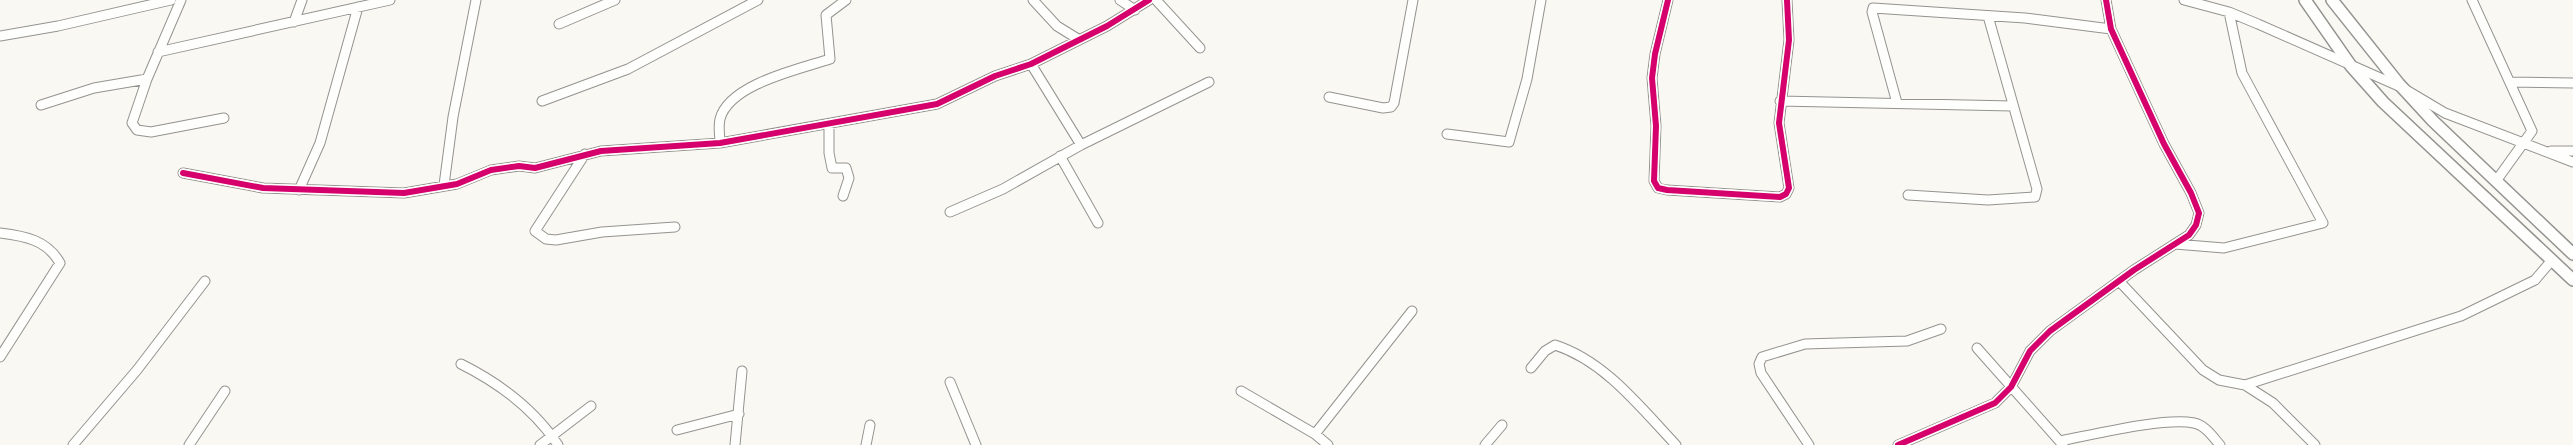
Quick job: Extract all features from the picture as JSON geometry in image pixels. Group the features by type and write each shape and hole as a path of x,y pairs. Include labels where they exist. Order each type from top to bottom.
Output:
{"street":[{"path":"0,36 58,26 171,0"},
{"path":"181,0 146,79 132,123 137,130 151,132 224,118"},
{"path":"294,22 302,0"},
{"path":"158,52 390,0"},
{"path":"444,185 453,117 476,0"},
{"path":"559,24 615,0"},
{"path":"542,101 628,69 758,0"},
{"path":"720,143 720,119 730,103 743,90 830,59 826,15 844,0"},
{"path":"1033,0 1057,26 1078,39"},
{"path":"1120,0 1135,10"},
{"path":"183,173 263,188 404,193 426,192 444,185 457,184 492,170 518,166 535,168 585,154 623,148 720,143 828,124 937,104 995,76 1031,64 1135,10 1149,0"},
{"path":"1156,0 1200,48"},
{"path":"1329,97 1383,108 1391,107 1394,103 1413,0"},
{"path":"1446,134 1509,142 1527,79 1537,32 1541,0"},
{"path":"1668,0 1654,54 1652,78 1656,126 1654,181 1658,188 1780,197 1786,194 1789,188 1780,123 1780,101 1789,40 1787,0"},
{"path":"1898,445 1995,403 2011,387 2030,351 2050,331 2118,281 2189,235 2196,225 2199,213 2191,193 2164,144 2110,29 2106,0"},
{"path":"2184,0 2229,12 2403,88 2445,113 2573,162"},
{"path":"2306,0 2351,66 2384,102 2573,280"},
{"path":"2332,0 2403,88 2433,121 2573,254"},
{"path":"2472,0 2532,131 2522,142 2496,181"},
{"path":"299,190 320,143 358,7"},
{"path":"1897,103 1872,12 1873,8 2076,23 2110,29"},
{"path":"2175,244 2202,248 2224,248 2323,223 2258,108 2242,73 2229,12"},
{"path":"1908,195 2022,200 2035,197 2037,189 1988,16"},
{"path":"1031,64 1081,145"},
{"path":"41,105 94,88 146,79"},
{"path":"950,212 1002,189 1081,145 1209,82"},
{"path":"2510,82 2573,82"},
{"path":"1780,101 2012,106"},
{"path":"828,124 829,152 832,168 846,168 849,178 843,196"},
{"path":"2546,151 2573,151"},
{"path":"585,154 535,231 540,236 556,240 602,232 675,227"},
{"path":"1060,156 1098,223"},
{"path":"0,233 31,237 56,255 60,263 2,352"},
{"path":"2245,386 2327,357 2461,316 2535,280 2552,260"},
{"path":"73,445 137,370 205,281"},
{"path":"2118,281 2203,370 2219,380 2245,386 2273,403 2315,445"},
{"path":"1315,434 1412,311"},
{"path":"1809,445 1761,373 1759,364 1762,357 1805,344 1907,341 1925,337 1941,330"},
{"path":"1531,368 1545,351 1555,344 1568,347 1607,378 1676,445"},
{"path":"1977,348 2062,443 2172,423 2193,423 2204,428 2220,445"},
{"path":"462,364 484,374 516,398 552,435 558,445"},
{"path":"735,445 742,371"},
{"path":"950,382 976,445"},
{"path":"1241,390 1315,434 1328,445"},
{"path":"189,445 225,391"},
{"path":"540,445 591,406"},
{"path":"677,430 739,414"},
{"path":"866,445 870,425"},
{"path":"1485,445 1502,425"}],"cycle path":[{"path":"183,173 263,188 404,193 426,191 444,185 457,184 491,170 519,166 535,168 601,151 720,143 937,104 995,76 1031,64 1107,26 1149,0"},
{"path":"1668,0 1655,54 1652,78 1656,126 1654,181 1658,188 1667,190 1780,197 1786,194 1789,188 1779,123 1789,40 1787,0"},
{"path":"1898,445 1995,403 2011,387 2030,351 2050,331 2134,270 2189,235 2196,225 2199,213 2191,193 2164,144 2111,29 2106,0"}]}
